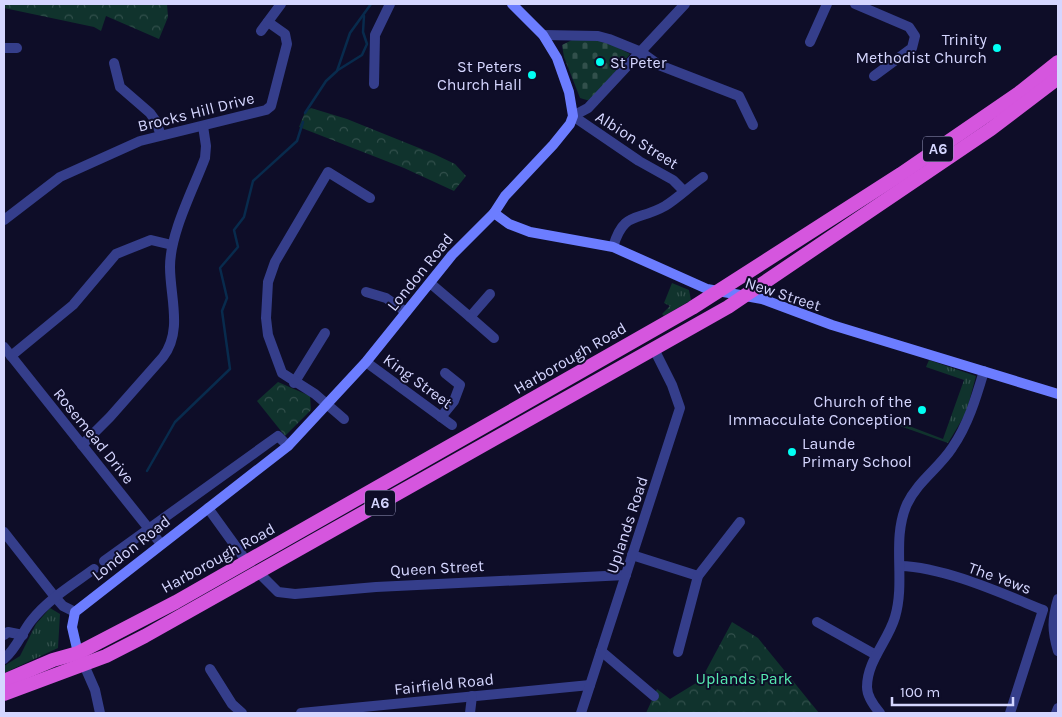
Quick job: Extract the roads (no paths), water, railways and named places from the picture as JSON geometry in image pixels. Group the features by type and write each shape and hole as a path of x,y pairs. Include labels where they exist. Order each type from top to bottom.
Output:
{"highway":[{"name":"A6","path":"732,294 802,233 989,114 1058,62"},
{"name":"A6","path":"554,388 558,388 592,372 732,294 836,231 846,229 991,129 1058,78"},
{"path":"802,233 807,239 810,239 864,210 888,200"},
{"name":"Harborough Road","path":"81,658 176,602 554,388 652,339"},
{"name":"Harborough Road","path":"81,658 106,656 182,615 652,339"},
{"name":"A6","path":"4,681 56,659 65,665 81,658"},
{"name":"A6","path":"4,694 81,658"}],"main road":[{"path":"512,4 543,35 557,58 567,81 573,116"},
{"name":"London Road","path":"75,612 288,446 366,362 468,237 494,213 505,196 566,131 573,116"},
{"name":"New Street","path":"494,213 509,224 524,230 613,247 707,289 762,299 832,326 1040,387 1058,394"},
{"path":"75,612 72,627 81,658"}],"street":[{"path":"261,31 281,4"},
{"path":"374,84 376,35 390,4"},
{"path":"573,116 588,108 685,4"},
{"path":"810,42 827,4"},
{"path":"855,4 909,27 915,36 912,48 874,76"},
{"name":"Brocks Hill Drive","path":"4,220 60,177 140,140 266,110 271,106 287,44 285,34 268,22"},
{"path":"543,35 598,36 641,52 659,64 739,96 753,125"},
{"path":"4,48 17,48"},
{"path":"114,63 120,87 150,113 161,135"},
{"name":"Albion Street","path":"573,116 639,161 673,180 684,191"},
{"path":"82,445 110,417 163,357 170,346 174,315 170,268 172,245 205,158 206,146 203,126"},
{"path":"344,419 316,394 282,373 268,335 266,299 275,262 328,172 370,198"},
{"path":"613,247 619,229 625,222 665,206 703,177"},
{"path":"10,356 73,305 116,254 151,240 172,245"},
{"path":"430,284 494,338"},
{"path":"366,292 386,298 406,312"},
{"path":"470,317 490,294"},
{"path":"294,382 325,333"},
{"name":"Uplands Road","path":"581,713 680,408 652,339"},
{"name":"Rosemead Drive","path":"4,347 161,544"},
{"name":"King Street","path":"366,362 452,425"},
{"path":"880,713 873,706 867,688 870,671 876,655 884,643 895,617 899,592 899,533 907,504 922,480 956,442 971,414 984,371"},
{"path":"441,417 454,401 460,385 445,373"},
{"name":"London Road","path":"104,561 278,436 288,446"},
{"path":"208,508 247,562"},
{"path":"678,652 698,576 740,522"},
{"path":"4,532 55,597 63,606 75,612"},
{"path":"632,556 698,576"},
{"name":"The Yews","path":"900,566 920,566 1043,610 1010,713"},
{"name":"London Road","path":"4,659 15,649 31,621 55,597 94,569"},
{"name":"Queen Street","path":"258,572 278,592 295,594 376,586 626,575"},
{"path":"1058,599 1052,629 1058,651"},
{"path":"817,622 876,655"},
{"path":"4,635 8,632 23,635"},
{"path":"601,651 654,696"},
{"path":"81,658 95,690 100,713"},
{"path":"210,669 232,704 242,713"},
{"name":"Fairfield Road","path":"301,713 590,685"},
{"path":"470,713 472,696"},
{"path":"1056,713 1058,708"}],"waterway":[{"path":"305,113 326,81 337,71 350,33 371,4"},
{"path":"338,70 362,55 367,44 363,32 364,16"},
{"path":"147,471 175,422 230,369 222,311 227,298 220,268 238,247 234,230 244,217 253,181 297,141 303,122"}],"place":[{"name":"Trinity Methodist Church","path":"997,48"},
{"name":"St Peter","path":"600,62"},
{"name":"St Peters Church Hall","path":"532,75"},
{"name":"Church of the Immacculate Conception","path":"922,410"},
{"name":"Launde Primary School","path":"792,452"}],"park label":[{"name":"Uplands Park","path":"744,678"}]}
